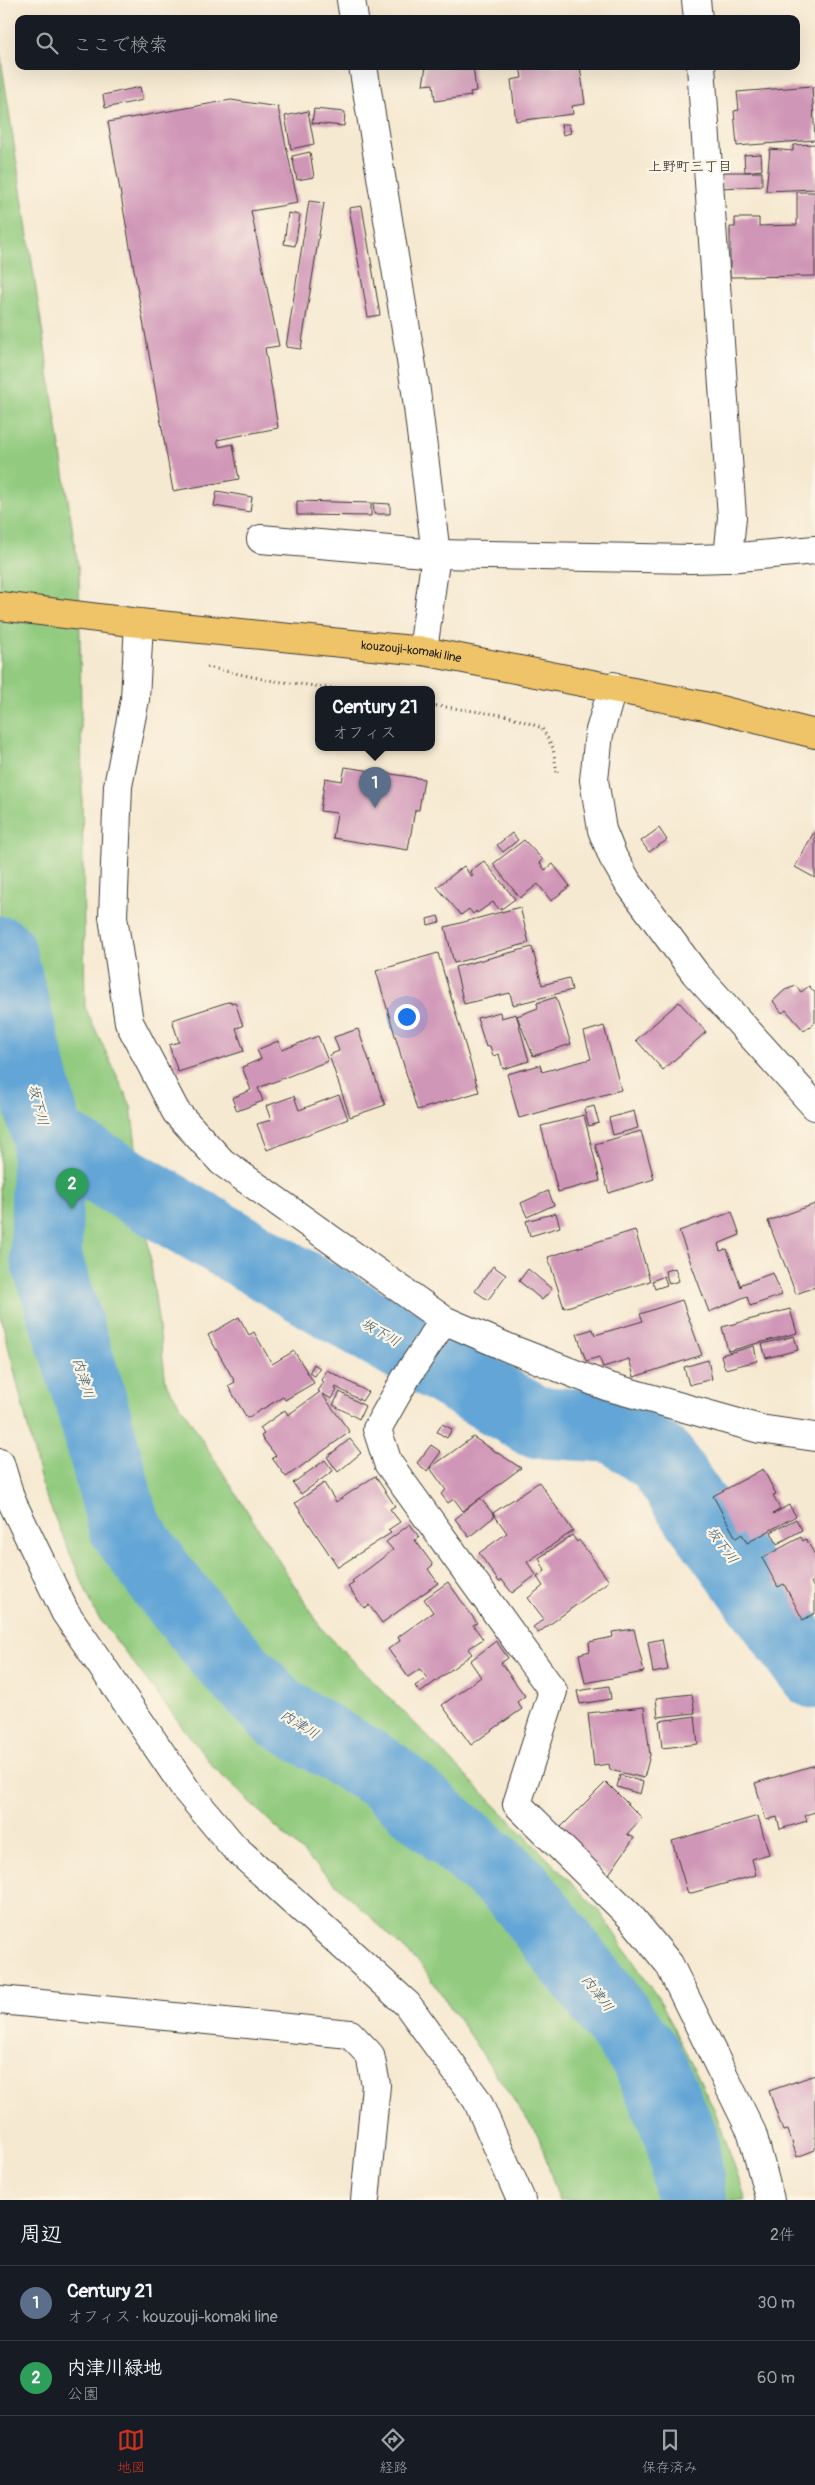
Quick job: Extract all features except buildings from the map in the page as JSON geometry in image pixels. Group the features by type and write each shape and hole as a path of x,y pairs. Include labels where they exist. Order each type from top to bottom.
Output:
{"main road":[{"name":"kouzouji-komaki line","path":"0,606 127,622 423,650 613,686 705,706 815,734"}],"street":[{"path":"351,0 353,15"},
{"path":"696,0 698,15"},
{"path":"364,70 416,391 436,554 423,650"},
{"path":"701,70 732,517 728,558"},
{"path":"261,539 436,554 728,558 815,550"},
{"path":"127,622 135,699 118,786 113,918 129,1022 176,1112 222,1162 440,1326 511,1349 606,1386 760,1429 815,1437"},
{"path":"613,686 599,734 594,780 602,830 613,857 627,881 695,973 815,1106"},
{"path":"440,1326 407,1376 377,1429 388,1463 553,1691 517,1804 630,1916 669,1964 752,2133 770,2200"},
{"path":"0,1463 11,1500 65,1612 176,1776 233,1846 407,2004 477,2100 521,2200"},
{"path":"0,2000 350,2034 370,2055 376,2085 365,2200"}],"green space":[{"path":"0,52 79,572 85,1007 131,1106 166,1383 322,1629 600,1912 662,2004 716,2114 746,2200 559,2200 539,2137 423,1967 214,1768 96,1614 43,1490 0,1312"}],"waterway":[{"name":"坂下川","path":"0,952 48,1138 535,1422 615,1427 661,1460 693,1507 815,1673"},
{"name":"内津川","path":"48,1138 46,1258 90,1398 124,1526 163,1581 222,1653 278,1712 383,1774 517,1888 646,2056 682,2138 691,2200"},
{"path":"661,1460 684,1453"}],"place":[{"name":"Century 21","path":"375,808"},
{"name":"内津川緑地","path":"72,1209"}],"district":[{"name":"上野町三丁目","path":"690,166"}]}
